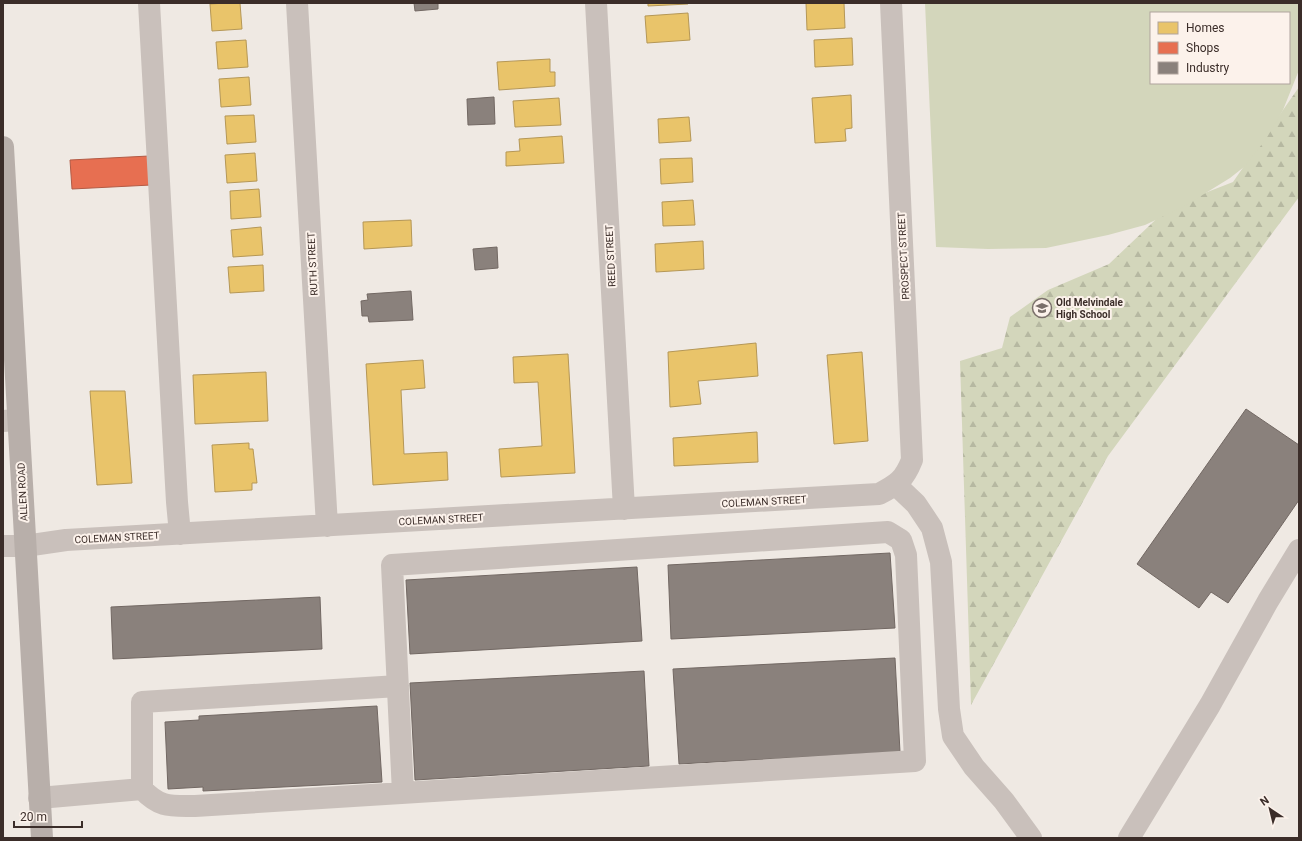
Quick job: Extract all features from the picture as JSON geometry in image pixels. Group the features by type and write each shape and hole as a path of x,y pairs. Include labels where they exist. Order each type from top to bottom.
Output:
{"main road":[{"name":"ALLEN ROAD","path":"3,147 11,421 25,546 42,838"}],"street":[{"path":"150,3 180,534"},
{"name":"RUTH STREET","path":"297,3 327,526"},
{"name":"REED STREET","path":"596,3 624,509"},
{"name":"PROSPECT STREET","path":"888,489 906,474 912,460 891,3"},
{"path":"888,489 916,504 932,528 941,562 949,709 953,736 974,767 1004,801 1031,838"},
{"name":"COLEMAN STREET","path":"3,546 25,546 66,540 624,509 888,489"},
{"path":"398,686 142,702 142,789 152,799 169,806 195,806 403,793 915,761 906,555 901,540 888,532 392,564 398,686 403,793"},
{"path":"1129,838 1210,705 1268,601 1299,550"},
{"path":"39,798 142,789"}],"green space":[{"name":"Old Melvindale High School","path":"925,3 1299,3 1299,70 1283,110 1266,139 1244,167 1230,178 1183,207 1145,225 1108,235 1046,248 988,249 936,247"},
{"path":"1299,87 1299,197 1108,456 971,705 960,361 1002,348 1010,317 1048,290 1109,264 1169,207 1233,182"}],"building: Homes":[{"path":"240,3 242,29 212,31 210,4"},
{"path":"648,3 688,3 688,4 648,6"},
{"path":"806,3 844,3 845,28 807,30"},
{"path":"688,13 690,40 647,43 645,16"},
{"path":"852,38 853,65 815,67 814,40"},
{"path":"246,40 248,67 218,69 216,42"},
{"path":"550,59 550,72 555,72 555,86 499,90 497,62"},
{"path":"249,77 251,105 221,107 219,79"},
{"path":"851,95 852,128 845,129 846,141 815,143 812,98"},
{"path":"559,98 561,125 515,127 513,101"},
{"path":"254,115 256,142 227,144 225,116"},
{"path":"689,117 691,141 659,143 658,119"},
{"path":"562,136 564,163 506,166 506,152 520,151 519,139"},
{"path":"255,153 257,181 227,183 225,155"},
{"path":"692,158 693,182 661,184 660,159"},
{"path":"259,189 261,217 231,219 230,191"},
{"path":"693,200 695,225 663,226 662,202"},
{"path":"411,220 412,246 364,249 363,222"},
{"path":"261,227 263,255 233,257 231,230"},
{"path":"703,241 704,269 656,272 655,244"},
{"path":"263,265 264,291 230,293 228,267"},
{"path":"756,343 758,376 698,381 701,404 670,407 668,352"},
{"path":"862,352 868,441 834,444 827,355"},
{"path":"568,354 575,473 501,477 499,449 542,446 538,382 514,383 513,357"},
{"path":"423,360 425,388 401,390 404,454 447,452 448,480 373,485 366,364"},
{"path":"266,372 268,421 195,424 193,375"},
{"path":"90,391 125,391 132,483 97,485"},
{"path":"757,432 758,462 674,466 673,438"},
{"path":"249,443 249,449 253,449 257,483 252,483 252,490 215,492 212,445"}],"building: Shops":[{"path":"149,156 151,185 72,189 70,160"}],"building: Industry":[{"path":"414,3 438,3 438,9 415,11"},
{"path":"494,97 495,124 468,125 467,99"},
{"path":"497,247 498,268 475,270 473,249"},
{"path":"411,291 413,320 369,322 368,316 362,316 361,301 368,300 367,294"},
{"path":"1246,409 1299,445 1299,500 1228,603 1211,592 1199,608 1137,564"},
{"path":"890,553 895,628 671,639 668,565"},
{"path":"637,567 642,641 410,654 406,580"},
{"path":"320,597 322,649 113,659 111,607"},
{"path":"895,658 900,752 679,764 673,669"},
{"path":"644,671 649,766 415,780 410,683"},
{"path":"377,706 382,782 203,791 203,787 168,789 165,722 199,720 199,716"}],"place":[{"name":"Old Melvindale High School","path":"1042,308"}]}
